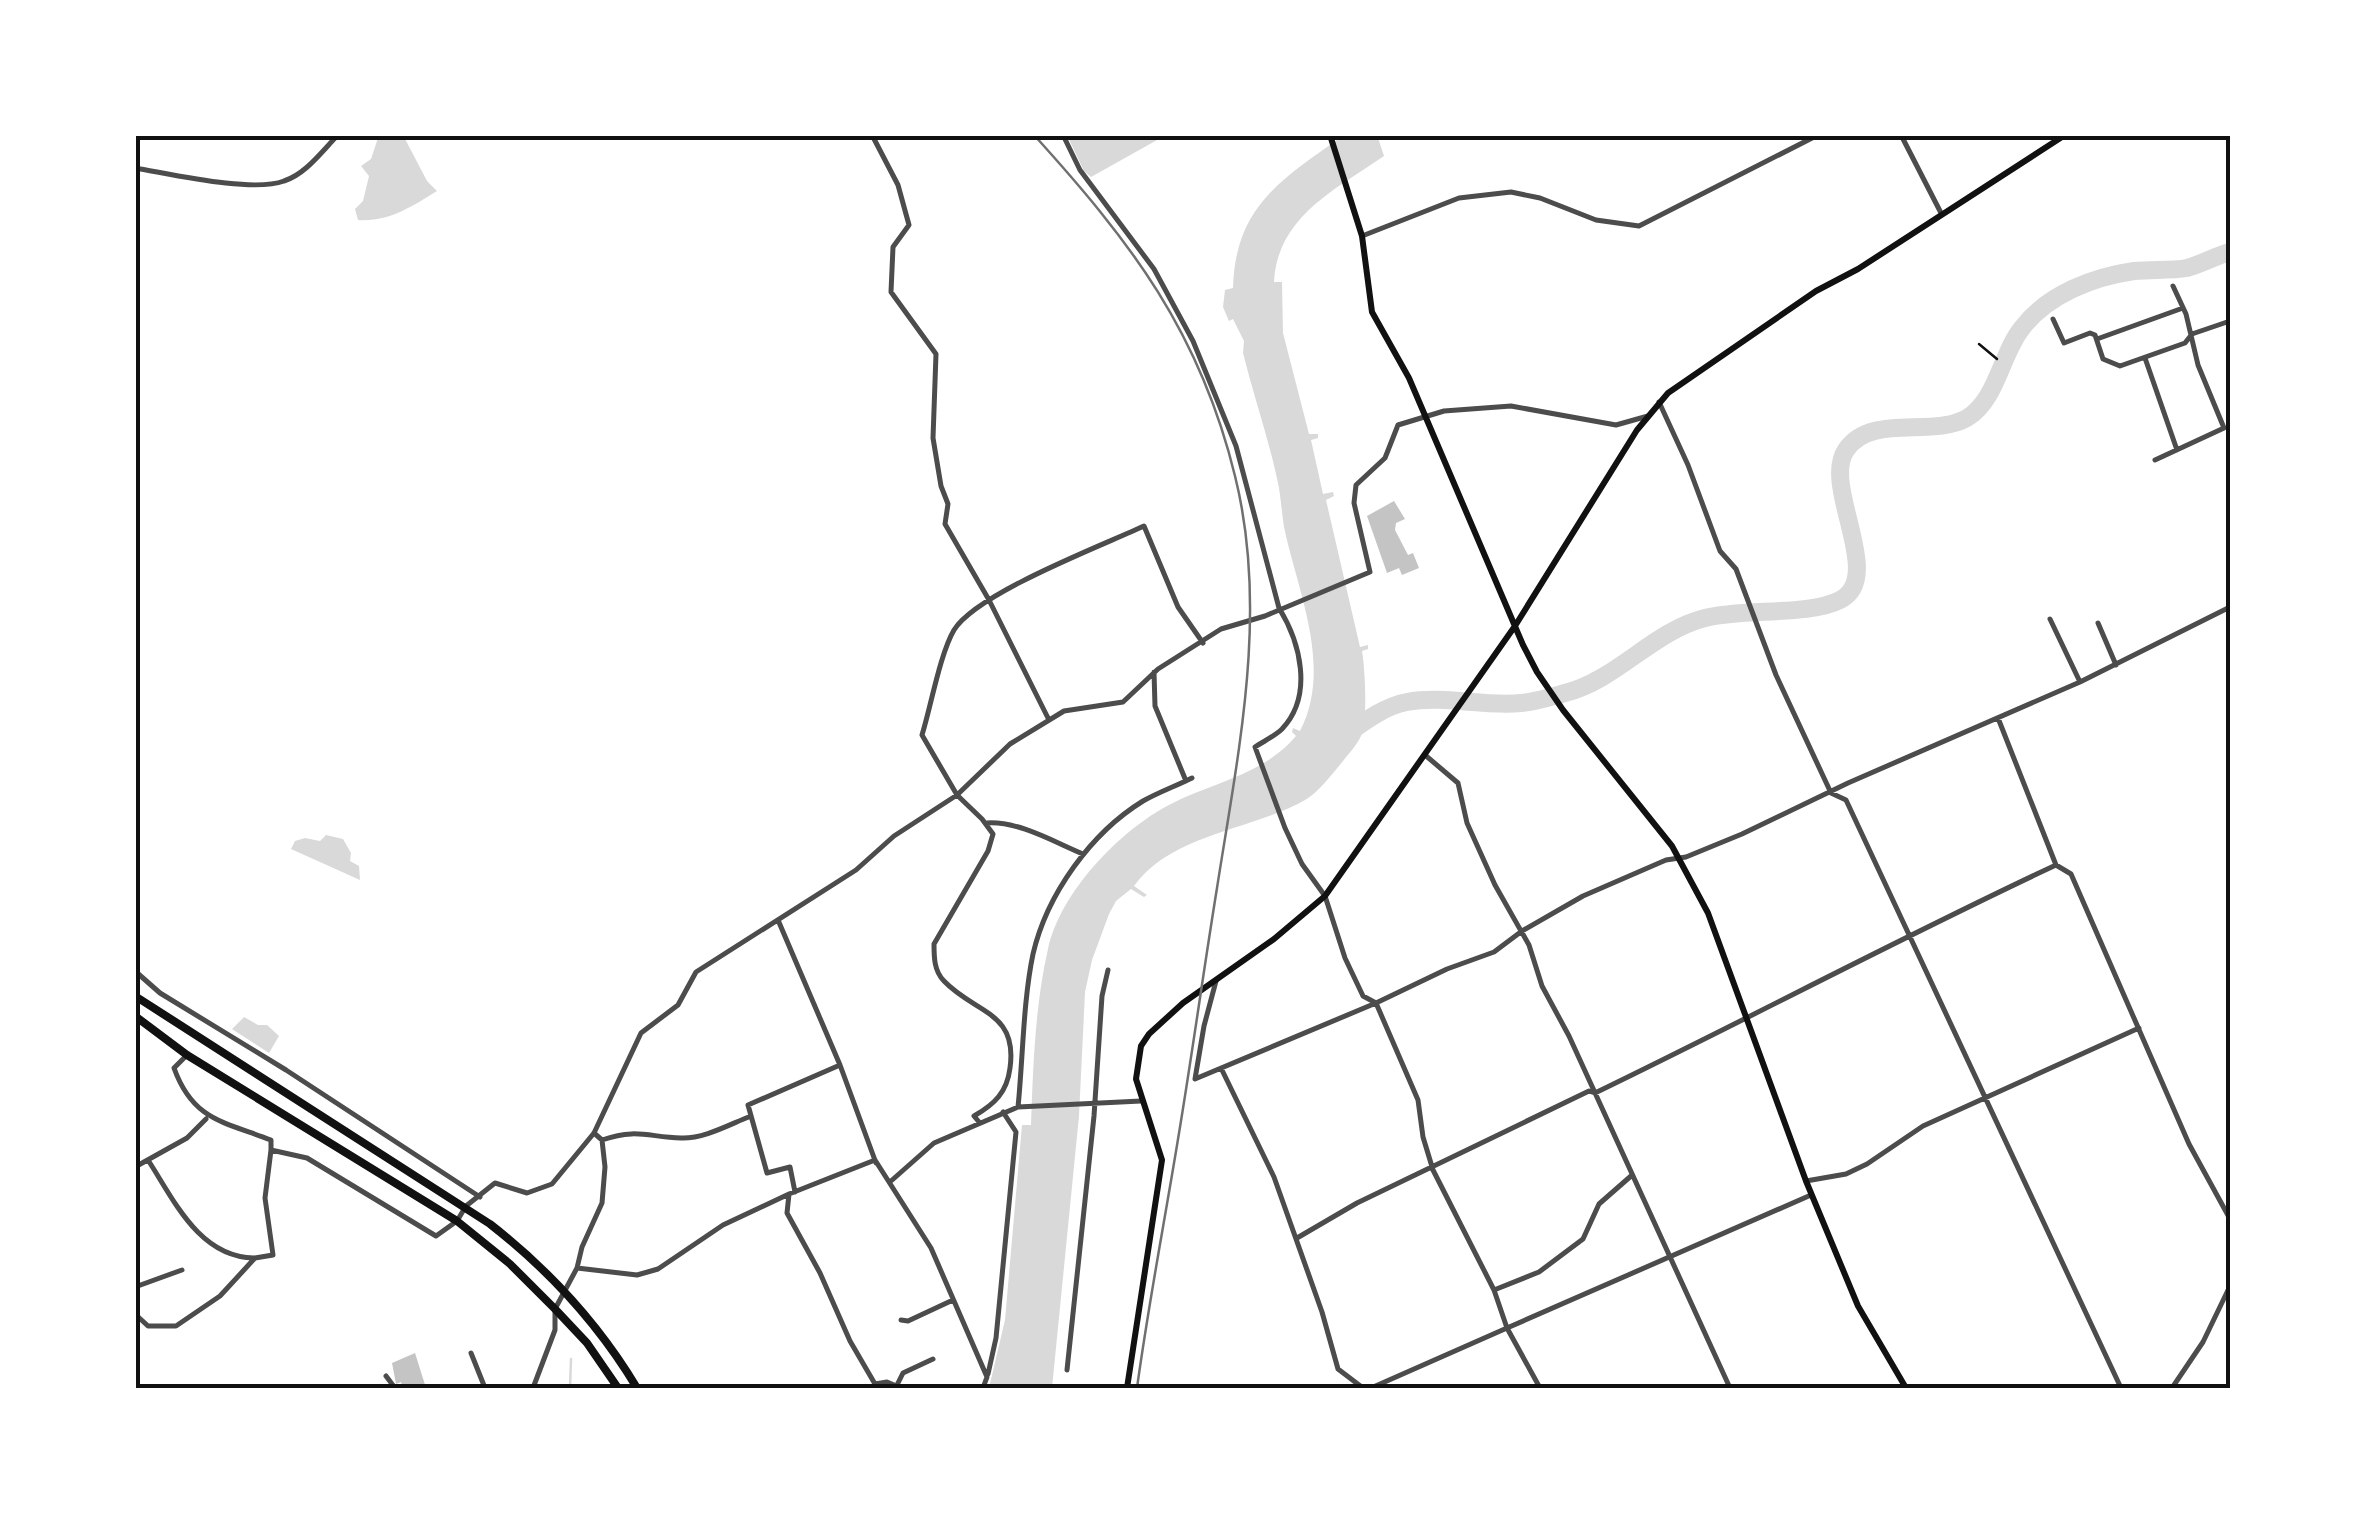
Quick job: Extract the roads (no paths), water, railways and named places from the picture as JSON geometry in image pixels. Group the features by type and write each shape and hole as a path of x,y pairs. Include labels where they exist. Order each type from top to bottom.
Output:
{"main road":[{"path":"1330,135 1362,236 1372,312 1409,378 1515,626 1537,672 1563,710 1642,804 1708,913 1806,1181 1858,1306 1906,1388"},
{"path":"1126,1388 1162,1160 1136,1079 1137,1061 1148,1034 1325,896 1515,626 1659,402 1707,364 2065,135"},
{"path":"135,996 466,1206 530,1255 592,1320 637,1388"},
{"path":"138,1021 457,1221 510,1264 556,1309 618,1388"}],"street":[{"path":"135,168 198,178 283,182 310,164 338,135"},
{"path":"872,135 898,186 908,225 893,247 892,292 936,354 933,438 940,486 948,504 945,524 989,600 1048,718"},
{"path":"1064,135 1080,170 1154,269 1194,341 1236,446 1278,608 1293,631 1299,650 1298,696 1286,725 1256,746 1285,828 1302,864 1325,896 1362,996 1376,1003 1418,1100 1423,1138 1433,1170 1494,1290 1507,1328 1540,1388"},
{"path":"1362,236 1459,198 1511,192 1540,198 1596,220 1639,226 1818,135"},
{"path":"1901,135 1941,213"},
{"path":"2154,460 2224,428 2173,286"},
{"path":"2096,339 2183,308"},
{"path":"2053,319 2064,342 2090,334 2096,339 2103,360 2120,366 2185,343 2192,334 2230,321"},
{"path":"2144,357 2178,450"},
{"path":"1659,402 1688,465 1720,552 1736,569 1831,793 1846,800 2121,1388"},
{"path":"271,1150 307,1158 436,1236 457,1221 466,1206 496,1184 527,1194 552,1184 594,1133 641,1032 678,1005 688,993 696,972 856,870 894,836 957,794 1010,744 1048,718 1079,708 1122,702 1154,672 1221,630 1370,572 1354,504 1356,485 1385,458 1398,425 1444,411 1511,406 1616,425 1648,416"},
{"path":"978,1122 974,1116 1001,1098 1013,1049 1005,1028 994,1016 945,983 934,958 934,944 988,851 993,834 957,794 922,734 955,629 989,600 1144,526 1178,606 1203,643"},
{"path":"1216,980 1195,1079 1494,952 1584,896 1666,860 1742,834 2080,682 2230,607"},
{"path":"2050,619 2080,682"},
{"path":"2098,624 2116,665"},
{"path":"1018,1107 1034,953 1062,886 1083,854 1118,819 1145,800 1189,780 1155,706 1154,672"},
{"path":"1998,718 2056,865 2071,874 2189,1144 2230,1219"},
{"path":"1425,755 1458,782 1468,823 1530,945 1542,986 1596,1093 1630,1176 1730,1388"},
{"path":"985,823 1000,822 1083,854"},
{"path":"1297,1238 1358,1204 1747,1020 1907,935 2056,865"},
{"path":"778,920 840,1065 877,1166 891,1181 931,1248 987,1377"},
{"path":"1067,1370 1090,1104 1108,970"},
{"path":"135,971 160,994 480,1196"},
{"path":"1806,1181 1846,1174 1924,1126 2140,1028"},
{"path":"148,1160 193,1230 234,1258 272,1255 265,1198 271,1140 207,1118 180,1084 174,1068 187,1055"},
{"path":"840,1065 748,1104 767,1174 790,1167 792,1193 787,1213 875,1384 899,1386 903,1373 933,1359"},
{"path":"1220,1068 1274,1177 1338,1369 1367,1388 1812,1195"},
{"path":"891,1181 934,1143 1018,1107 1141,1101"},
{"path":"983,1388 996,1338 1016,1132 1003,1112"},
{"path":"602,1140 619,1134 699,1136 751,1116"},
{"path":"135,1167 186,1138 207,1118"},
{"path":"533,1388 555,1330 556,1309 578,1268 582,1247 602,1203 602,1140 594,1133"},
{"path":"578,1268 637,1276 658,1269 724,1225 792,1193 875,1160 877,1166"},
{"path":"1494,1290 1540,1272 1583,1238 1599,1204 1630,1176"},
{"path":"135,1314 148,1326 176,1326 220,1296 255,1258"},
{"path":"135,1287 182,1270"},
{"path":"2172,1388 2203,1342 2230,1286"},
{"path":"901,1320 908,1321 954,1300"},
{"path":"471,1353 485,1388"},
{"path":"386,1376 394,1388"}],"waterway":[{"path":"1347,734 1383,710 1407,702 1532,702 1584,687 1669,633 1705,618 1811,608 1840,600 1852,588 1857,572 1840,466 1846,450 1857,439 1886,429 1953,424 1967,418 1985,400 2022,328 2045,306 2072,289 2118,274 2187,268 2230,252"},
{"path":"570,1388 571,1359"}],"railway":[{"path":"1034,135 1131,252 1182,333 1220,424 1245,527 1250,631 1241,734 1137,1388"}]}
